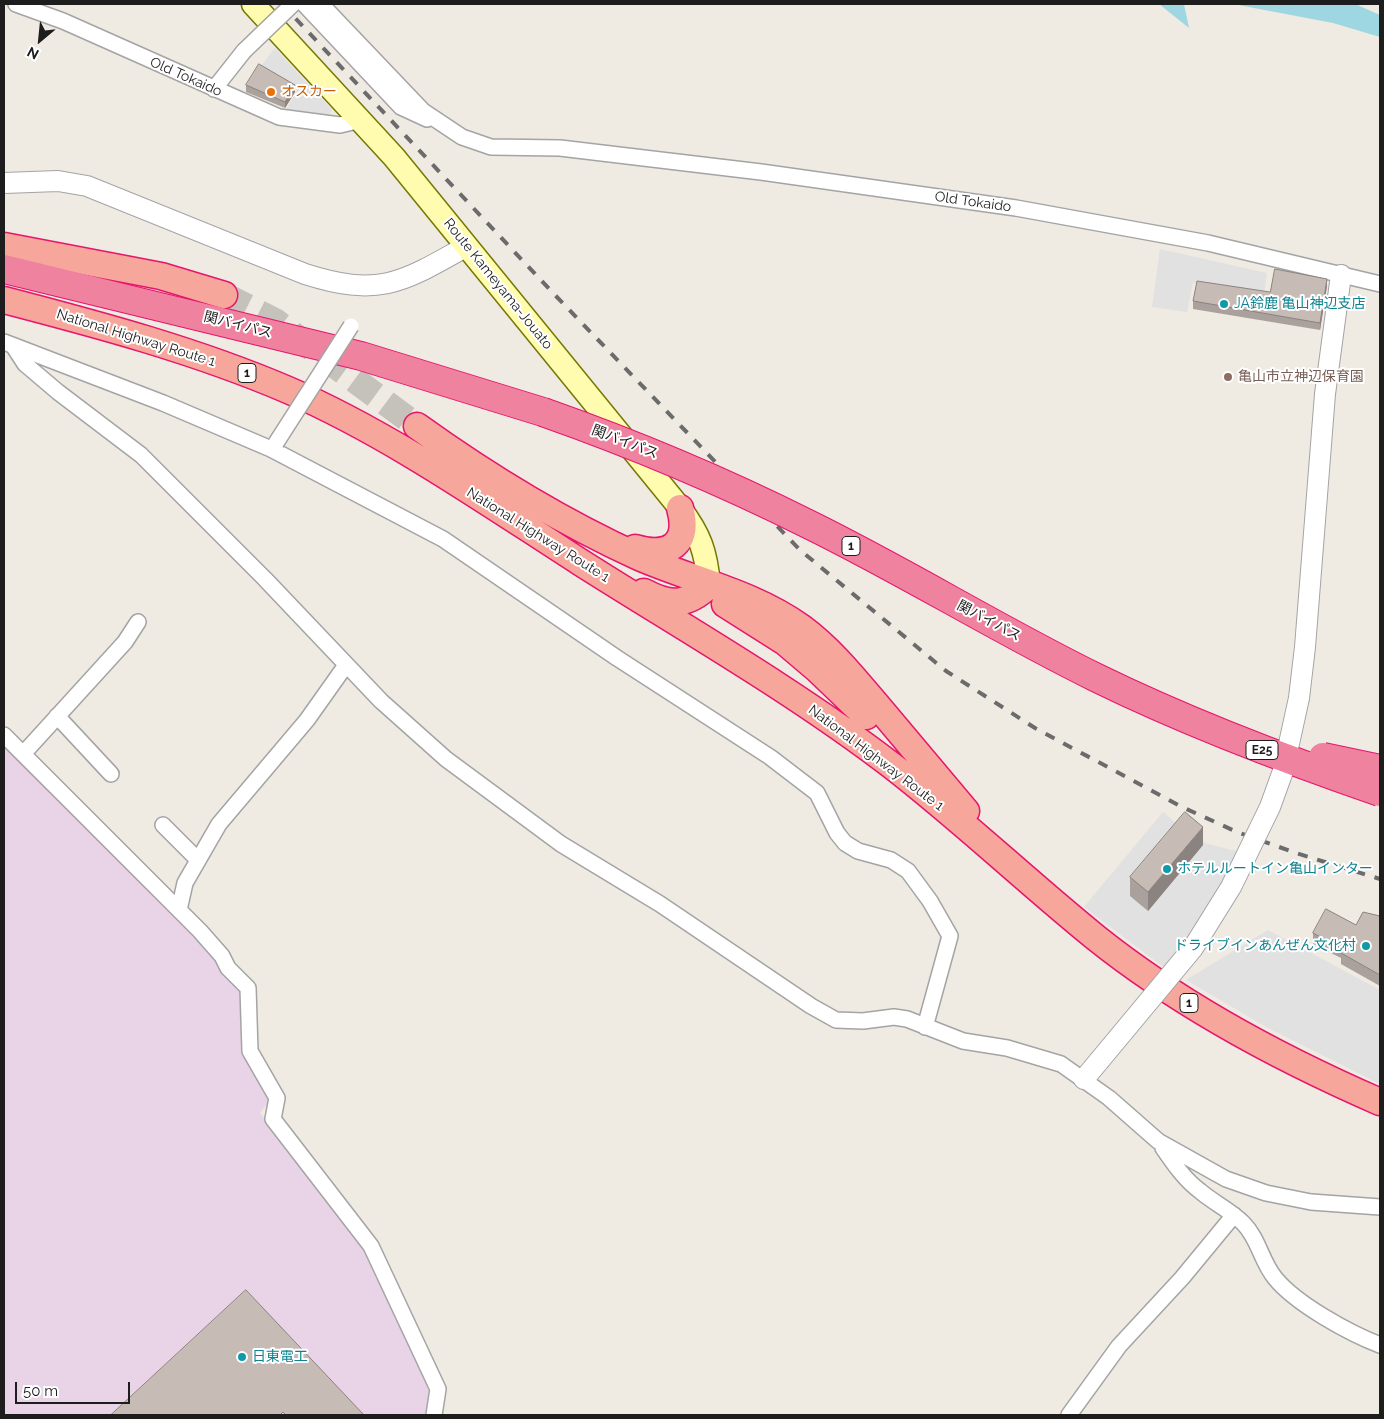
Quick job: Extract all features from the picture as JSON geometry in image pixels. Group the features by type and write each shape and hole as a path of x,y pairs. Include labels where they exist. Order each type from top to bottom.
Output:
{"highway":[{"path":"4,246 161,276 224,295"},
{"name":"1","path":"4,269 65,285"},
{"name":"1","path":"4,274 65,285"},
{"name":"関バイパス","path":"65,285 222,321 361,356 543,412 674,461 760,500 1054,655 1148,701"},
{"name":"National Highway Route 1","path":"4,300 142,338 217,362 277,385 369,431 470,492 826,718 894,768 1020,871 1098,939 1182,999 1226,1027 1276,1054 1380,1102"},
{"name":"National Highway Route 1","path":"418,426 482,472 536,505 617,547 744,598 778,614 820,643 850,673 1020,871"},
{"path":"470,492 666,602 693,597 709,585 720,601 785,642 842,691 906,758 966,827"},
{"path":"536,505 619,542 657,553 667,550 680,536 683,526 680,508"},
{"name":"E25","path":"1148,701 1274,745 1380,769"},
{"name":"E25","path":"1148,701 1262,750 1380,792"}],"main road":[{"name":"Route Kameyama-Jouato","path":"253,4 394,157 680,508 703,544 709,585"}],"street":[{"name":"Old Tokaido","path":"16,4 63,21 279,116 340,125 361,120"},
{"path":"214,89 244,51 293,4"},
{"path":"304,4 401,107 414,115 440,124"},
{"path":"321,4 423,111 440,124"},
{"name":"Old Tokaido","path":"440,124 462,136 491,147 560,148 761,172 1016,208 1208,242 1380,284"},
{"path":"4,183 58,181 87,186 305,274 330,282 360,287 392,284 420,273 467,246"},
{"path":"1084,1079 1192,948 1231,887 1270,807 1283,771 1299,698 1326,394 1341,275"},
{"path":"274,446 350,326"},
{"path":"9,344 274,446 443,539 617,658 778,763 818,793 837,833 845,843 858,851 891,860 908,871 930,901 950,936 925,1027"},
{"path":"9,344 25,364 58,392 141,455 265,579 381,701 446,759 561,844 660,904 811,1006 836,1020 862,1022 894,1017 907,1019 963,1041 1007,1048 1061,1064 1084,1079 1158,1141 1210,1172 1259,1190 1311,1202 1380,1207"},
{"path":"23,754 125,642 138,622"},
{"path":"179,910 185,882 219,824 307,720 346,665"},
{"path":"57,716 111,774"},
{"path":"4,735 179,910 248,988 250,1051 277,1098 273,1119 346,1216 372,1246 438,1389 434,1415"},
{"path":"163,825 197,859"},
{"path":"1158,1141 1183,1176 1200,1192 1234,1215 1255,1238 1265,1264 1281,1284 1354,1335 1380,1345"},
{"path":"1069,1415 1119,1346 1182,1278 1234,1215"}],"shaded area":[{"path":"275,48 332,110 326,120 284,113 297,91 261,66"},
{"path":"1160,249 1267,273 1264,294 1193,283 1187,312 1152,307"},
{"path":"4,744 136,872 243,989 246,1053 272,1098 260,1113 367,1249 433,1390 429,1415 4,1415"},
{"path":"1163,812 1196,840 1199,838 1205,843 1239,852 1204,914 1166,969 1084,907"},
{"path":"1268,930 1380,990 1380,1084 1268,1028 1186,980"}],"water":[{"path":"1159,4 1184,4 1189,28"},
{"path":"1233,4 1355,4 1380,15 1380,37 1333,23"}],"building":[{"name":"オスカー","path":"259,64 295,85 285,102 246,85"},
{"path":"1275,269 1327,279 1320,323 1193,301 1197,281 1270,292"},
{"path":"1185,812 1203,827 1148,892 1130,877"},
{"path":"1326,909 1356,925 1363,912 1380,916 1380,975 1341,953 1343,949 1313,933"},
{"name":"日東電工","path":"246,1290 364,1415 286,1415 283,1412 280,1415 111,1415"}],"tunnel":[{"path":"224,295 275,321 417,426"}],"railway":[{"path":"282,4 553,293 800,550 946,671 1035,728 1182,807 1237,832 1296,853 1380,879"}],"place":[{"name":"オスカー","path":"271,92"},
{"name":"JA鈴鹿 亀山神辺支店","path":"1224,304"},
{"name":"亀山市立神辺保育園","path":"1228,377"},
{"name":"ホテルルートイン亀山インター","path":"1167,869"},
{"name":"ドライブインあんぜん文化村","path":"1366,946"},
{"name":"日東電工","path":"242,1357"}]}
